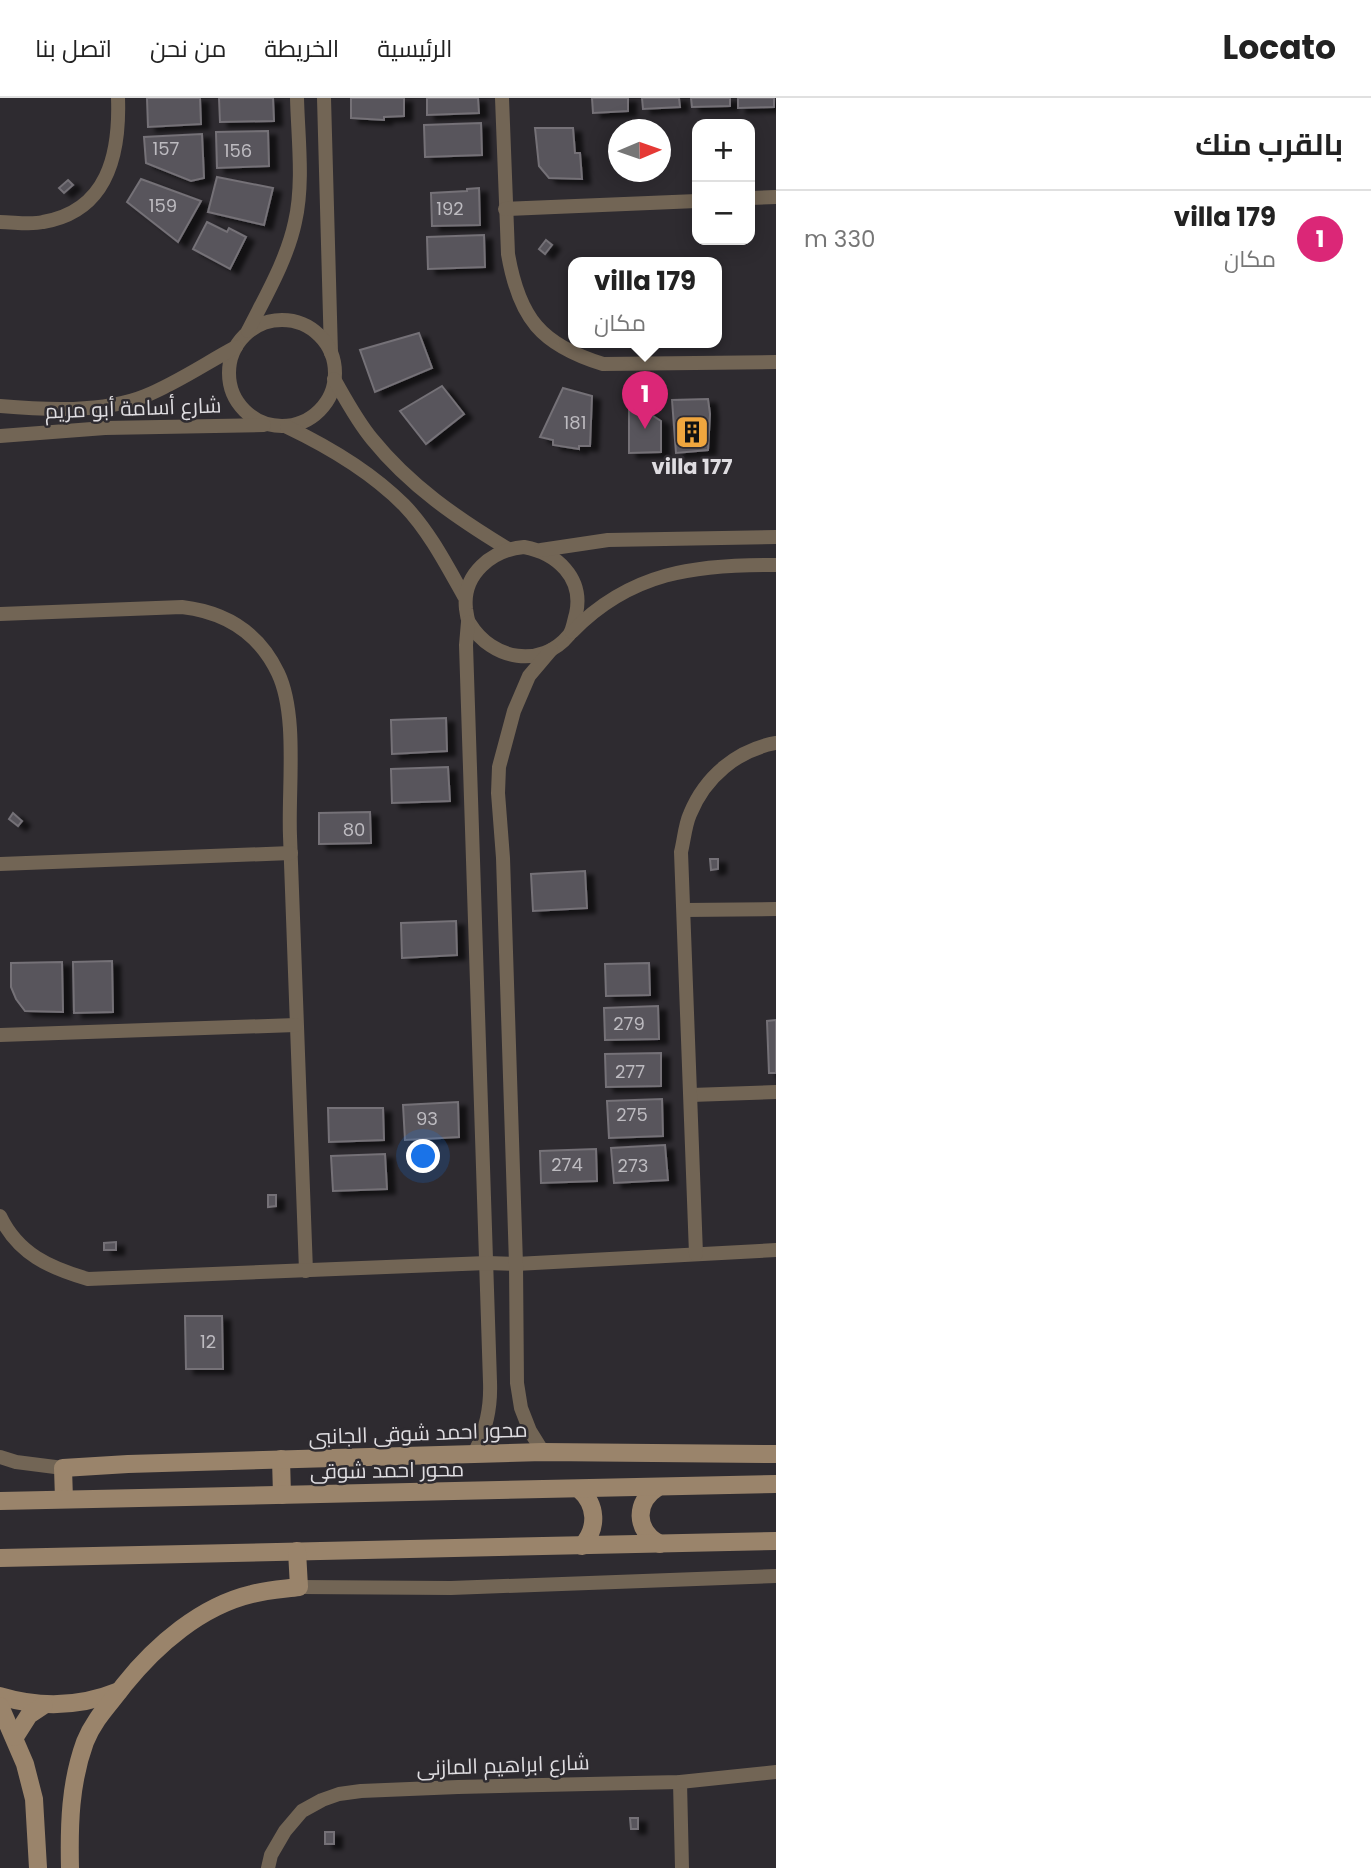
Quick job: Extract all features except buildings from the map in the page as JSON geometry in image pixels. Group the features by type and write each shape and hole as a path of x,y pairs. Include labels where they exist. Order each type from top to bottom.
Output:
{"main road":[{"name":"محور احمد شوقى الجانبى","path":"62,1468 543,1452 776,1454"},
{"path":"281,1460 282,1495"},
{"path":"62,1468 64,1499"},
{"name":"محور احمد شوقى","path":"0,1501 776,1484"},
{"path":"658,1487 645,1497 640,1512 642,1528 660,1544"},
{"path":"579,1489 589,1499 594,1513 591,1534 582,1546"},
{"path":"0,1558 776,1541"},
{"path":"70,1868 69,1827 75,1779 85,1742 96,1719 154,1650 189,1623 230,1601 251,1594 299,1587 298,1551"},
{"path":"0,1696 44,1705 76,1703 119,1691"},
{"path":"76,1703 87,1709 96,1719"},
{"path":"15,1737 29,1715 44,1705"},
{"path":"0,1706 15,1737 34,1799 38,1868"}],"street":[{"path":"0,222 43,222 72,212 94,197 108,175 116,152 118,98"},
{"path":"297,98 299,182 295,223 248,333 236,347 229,365 230,384 237,402 250,416 267,425 286,426 304,422 319,411 329,397 334,379 331,354 324,98"},
{"path":"502,98 505,209 512,274 521,300 537,328 559,347 603,365 776,362"},
{"path":"755,198 776,197"},
{"path":"505,209 692,201"},
{"path":"248,333 262,324 278,320 295,322 310,328 331,354"},
{"name":"شارع أسامة أبو مريم","path":"0,406 64,410 114,404 143,397 236,347"},
{"path":"334,379 370,437 396,466 459,519 508,549"},
{"name":"شارع أسامة أبو مريم","path":"0,436 105,428 267,425"},
{"path":"286,426 332,448 405,506 436,546 464,596 467,622 491,1407 485,1432 474,1454"},
{"path":"464,596 470,579 491,556 508,549 524,547 541,550 608,540 776,537"},
{"path":"541,550 557,559 570,573 576,592 577,611 571,633"},
{"path":"543,1452 525,1419 517,1383 516,1264 499,767 514,711 529,676 551,650 603,604 642,583 699,567 728,564 776,565"},
{"path":"0,614 182,607 204,610 232,620 254,638 270,659 284,690 289,721 296,1025 306,1271"},
{"path":"467,622 481,639 496,651 514,657 533,656 551,650"},
{"path":"696,1254 681,852 689,815 705,785 729,761 759,746 776,743"},
{"path":"0,864 291,853"},
{"path":"685,910 776,909"},
{"path":"0,1035 296,1025"},
{"path":"691,1095 776,1092"},
{"path":"0,1216 5,1226 27,1251 56,1269 88,1279 516,1264 776,1250"},
{"path":"0,1457 16,1462 62,1468"},
{"path":"299,1587 451,1588 776,1576"},
{"name":"شارع ابراهيم المازنى","path":"268,1868 271,1855 285,1831 302,1811 339,1794 458,1787 680,1782 776,1772"},
{"path":"680,1782 682,1868"}],"place":[{"name":"villa 179","path":"645,429"},
{"name":"villa 177","path":"692,432"}]}
